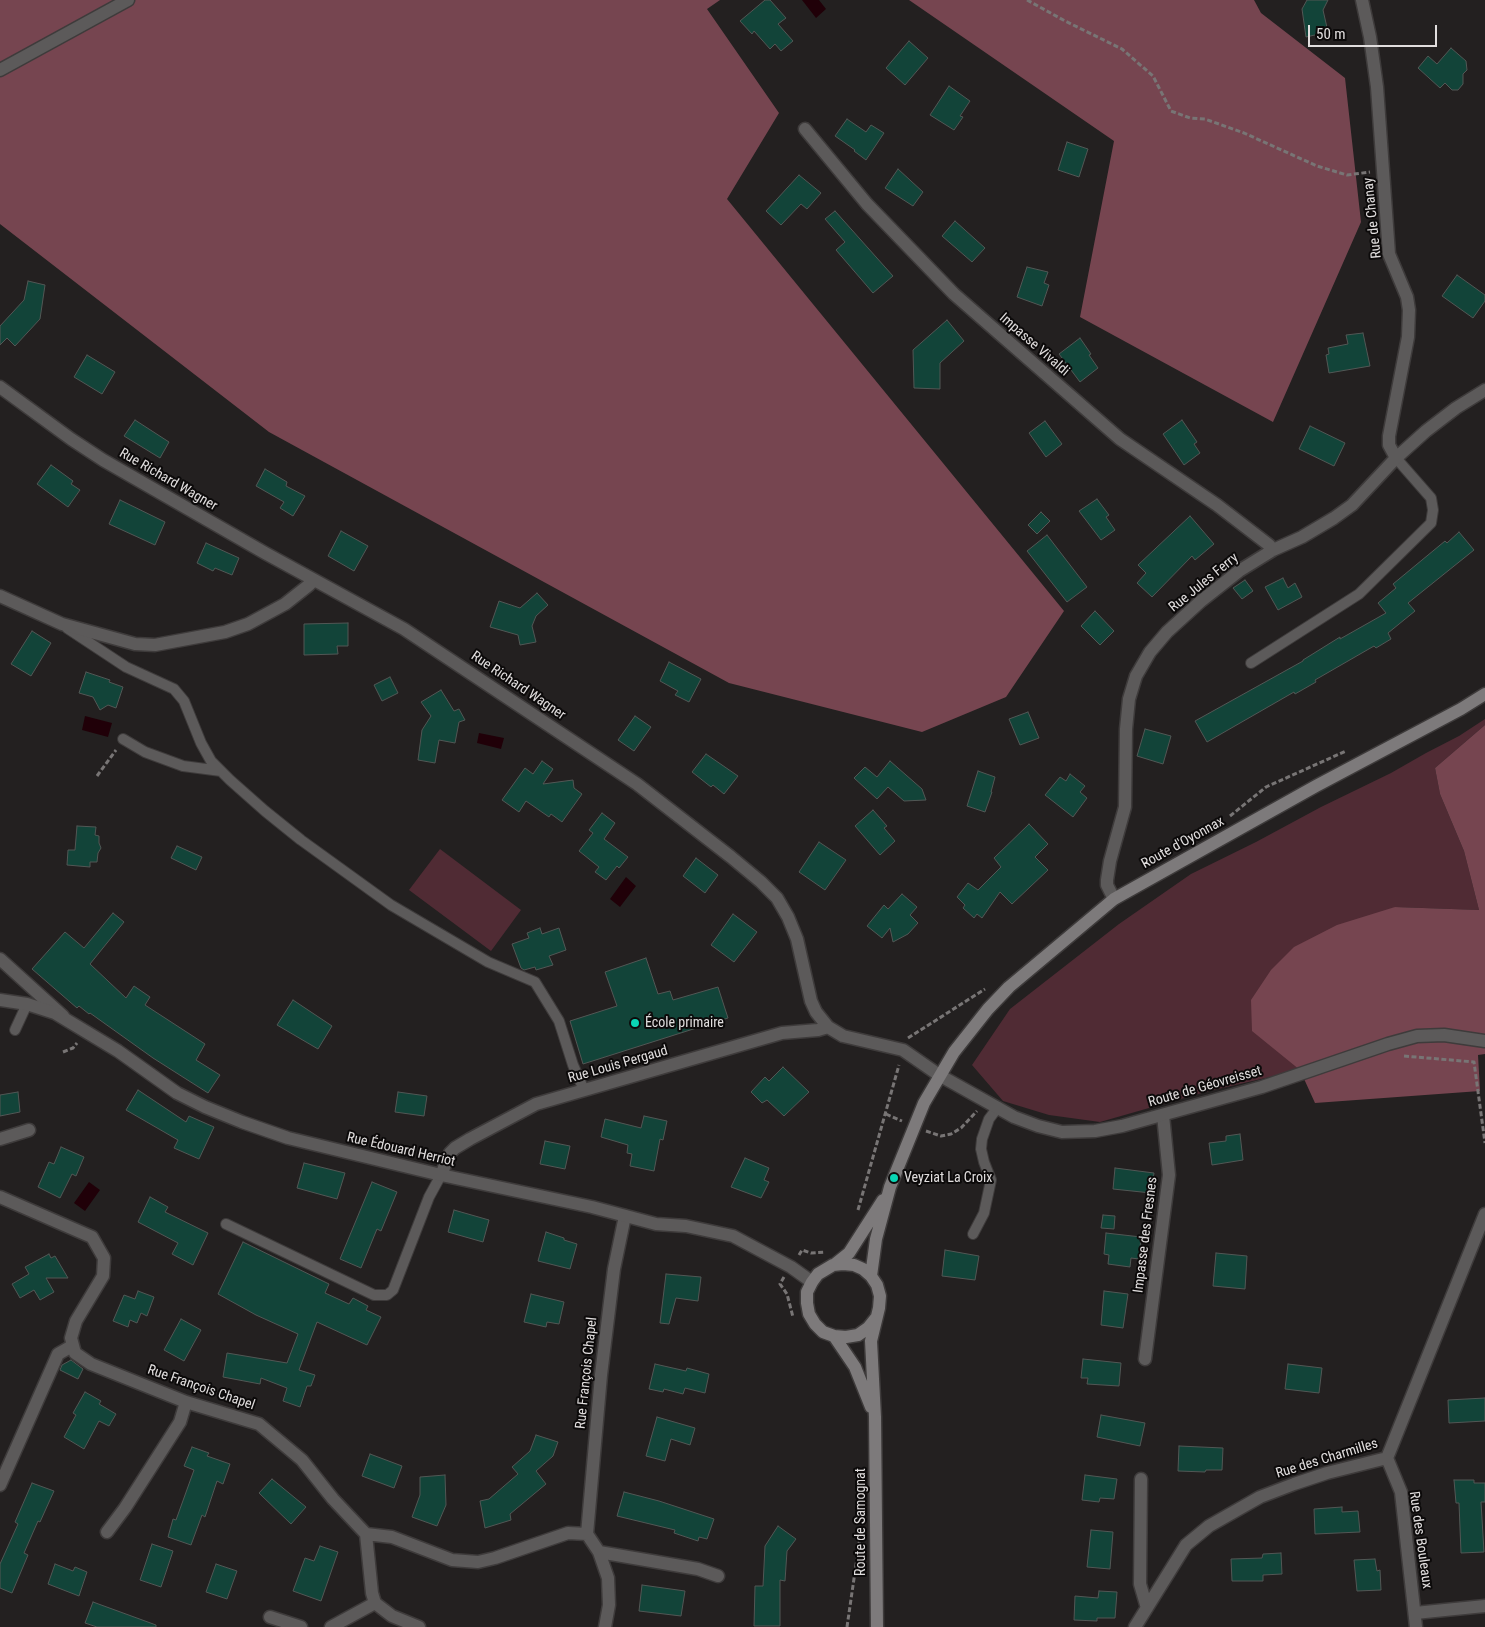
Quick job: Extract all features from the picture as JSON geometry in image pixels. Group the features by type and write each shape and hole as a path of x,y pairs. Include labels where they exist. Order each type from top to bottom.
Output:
{"main road":[{"name":"Route d'Oyonnax","path":"940,1075 970,1031 1009,987 1114,899 1485,694"},
{"path":"871,1276 876,1239 890,1187 924,1103 940,1075"},
{"path":"833,1265 854,1265 863,1269 877,1285 880,1296 876,1318 868,1328 858,1334 846,1337 834,1336 823,1332 809,1314 807,1292 818,1274 849,1253 890,1187"},
{"name":"Route de Samognat","path":"876,1318 870,1341 875,1417 877,1627"},
{"name":"Route de Samognat","path":"834,1336 855,1368 875,1417"}],"street":[{"path":"0,70 128,0"},
{"name":"Rue de Chanay","path":"1362,0 1370,37 1377,86 1389,254 1407,297 1409,310 1408,336 1389,436 1389,445 1396,458"},
{"name":"Impasse Vivaldi","path":"805,129 867,204 954,294 1120,439 1217,505 1273,550"},
{"name":"Rue Richard Wagner","path":"0,387 103,460 404,629 446,656 506,699 572,740 637,784 761,882 777,898 788,917 797,939 811,1001 816,1012 828,1027 843,1036 903,1050 940,1075"},
{"name":"Rue Jules Ferry","path":"1114,899 1107,885 1107,880 1110,861 1125,807 1126,729 1129,699 1136,676 1156,645 1194,607 1240,571 1273,550 1302,537 1352,505 1396,458 1426,431 1456,408 1485,390"},
{"path":"0,596 62,624 135,644 155,645 225,632 248,624 285,604 314,580"},
{"path":"0,959 68,1021"},
{"name":"Rue Édouard Herriot","path":"0,1000 27,1004 55,1013 118,1051 177,1093 205,1107 288,1138 441,1175 592,1207 656,1224 686,1226 733,1236 791,1267 812,1282"},
{"name":"Rue Louis Pergaud","path":"441,1175 450,1153 470,1139 536,1104 782,1033 818,1030 828,1027"},
{"name":"Route de Géovreisset","path":"940,1075 1014,1117 1044,1128 1062,1132 1101,1130 1163,1115 1262,1087 1417,1036 1444,1036 1485,1041"},
{"name":"Impasse des Fresnes","path":"1145,1359 1169,1175 1163,1115"},
{"path":"0,1139 29,1130"},
{"path":"0,1196 92,1237 104,1258 103,1276 76,1321 71,1338 72,1346 58,1354 0,1486"},
{"name":"Rue des Charmilles","path":"1135,1627 1186,1545 1216,1522 1260,1497 1294,1484 1388,1458 1485,1214"},
{"name":"Rue François Chapel","path":"587,1534 601,1374 614,1270 625,1216"},
{"name":"Rue François Chapel","path":"72,1346 75,1353 91,1364 186,1402 259,1424 302,1460 333,1499 366,1534"},
{"path":"107,1532 125,1508 180,1422 186,1402"},
{"name":"Rue des Bouleaux","path":"1388,1458 1400,1492 1416,1627"},
{"path":"1141,1479 1140,1584 1147,1608"},
{"path":"419,1627 392,1616 375,1603 372,1593 366,1534 392,1537 452,1560 478,1562 568,1533 587,1534 599,1552 608,1578 608,1606 605,1627"},
{"path":"599,1552 698,1569 718,1576"},
{"path":"331,1627 375,1603"},
{"path":"1414,1613 1485,1606"},
{"path":"270,1617 301,1627"}],"lane":[{"path":"1251,663 1359,594 1431,523 1433,510 1431,498 1396,458"},
{"path":"62,624 126,667 174,689 184,701 208,755 221,771 258,805 301,840 391,905 488,962 535,982 560,1021 573,1065 584,1090"},
{"path":"123,739 145,752 183,766 221,771"},
{"path":"15,1030 27,1004"},
{"path":"973,1234 984,1214 991,1180 981,1149 992,1104"},
{"path":"226,1224 374,1295 387,1294 393,1290 429,1197 441,1175"}],"path":[{"path":"1027,0 1065,22 1122,49 1153,76 1171,111 1244,133 1317,166 1347,176 1383,168"},
{"path":"97,776 123,739"},
{"path":"1229,816 1266,787 1349,750"},
{"path":"858,1210 906,1039 992,985"},
{"path":"63,1052 73,1048"},
{"path":"1399,1056 1474,1062 1485,1143"},
{"path":"886,1114 941,1136 951,1134 961,1128 992,1104"},
{"path":"795,1320 787,1294 780,1284 802,1250 811,1252 831,1251"},
{"path":"847,1627 860,1535"}],"shaded area":[{"path":"0,0 720,0 707,9 779,113 727,199 1064,611 1006,697 922,732 729,683 269,432 0,224"},
{"path":"802,0 819,0 826,9 816,18"},
{"path":"909,0 1254,0 1261,13 1345,78 1361,222 1273,422 1080,317 1114,141"},
{"path":"85,716 112,723 108,737 82,730"},
{"path":"1485,719 1485,725 1435,768 1440,794 1464,851 1479,910 1395,907 1300,1070 1205,1092 1100,1122 1049,1115 1003,1101 972,1065 1010,1009 1119,924 1191,874 1391,773 1459,736"},
{"path":"1485,725 1485,1054 1478,1055 1480,1091 1315,1103 1300,1070 1252,1031 1251,1000 1271,970 1294,947 1337,925 1395,907 1479,910 1464,851 1440,794 1435,768"},
{"path":"479,733 504,738 501,749 477,743"},
{"path":"440,849 521,910 491,951 409,890"},
{"path":"626,877 636,886 620,907 610,899"},
{"path":"89,1182 100,1190 85,1211 74,1203"}],"building":[{"path":"765,0 770,0 786,18 778,24 793,41 781,51 775,44 770,49 754,31 752,34 740,21"},
{"path":"1307,0 1328,0 1323,10 1328,32 1306,37 1302,9"},
{"path":"909,41 928,58 905,85 886,68"},
{"path":"1451,48 1466,61 1467,70 1463,74 1463,84 1458,90 1452,90 1445,83 1440,88 1418,68 1428,56 1437,64"},
{"path":"949,86 970,101 960,116 963,117 954,130 930,115"},
{"path":"847,119 866,132 871,125 884,133 866,160 835,136"},
{"path":"1067,142 1088,149 1079,177 1058,170"},
{"path":"898,169 923,192 913,206 885,188"},
{"path":"799,175 821,193 807,209 801,204 781,225 766,211"},
{"path":"835,211 893,276 873,293 836,250 845,242 825,219"},
{"path":"955,221 985,248 972,262 942,236"},
{"path":"1027,267 1048,272 1044,283 1049,285 1042,306 1017,297"},
{"path":"1457,275 1485,295 1485,301 1473,318 1442,296"},
{"path":"28,281 45,285 40,319 15,346 7,338 0,345 0,326 24,300"},
{"path":"947,320 964,341 940,363 940,389 914,388 913,350"},
{"path":"1363,333 1370,366 1329,373 1326,355 1329,354 1328,348 1348,344 1346,335"},
{"path":"1080,338 1098,368 1080,382 1059,354"},
{"path":"87,355 115,372 102,394 74,377"},
{"path":"135,420 169,442 160,458 124,436"},
{"path":"1182,420 1197,442 1194,444 1200,453 1184,465 1163,434"},
{"path":"1045,421 1062,444 1046,457 1029,433"},
{"path":"1310,426 1345,443 1334,466 1299,449"},
{"path":"51,465 73,481 71,484 80,490 68,507 37,484"},
{"path":"265,469 287,482 286,486 305,496 293,516 280,508 284,502 256,486"},
{"path":"1097,499 1109,515 1106,517 1115,530 1101,540 1079,511"},
{"path":"120,500 165,522 155,545 109,524"},
{"path":"1041,512 1050,521 1037,534 1028,525"},
{"path":"1190,516 1214,544 1195,560 1192,556 1152,597 1137,583 1146,573 1138,565"},
{"path":"341,531 368,546 354,571 328,556"},
{"path":"1459,532 1474,550 1408,603 1415,611 1388,633 1391,639 1376,648 1374,646 1315,680 1316,682 1295,694 1294,692 1207,742 1195,721 1303,661 1340,637 1340,639 1386,613 1378,603 1396,588 1393,584 1445,541 1447,543"},
{"path":"1047,535 1087,587 1067,602 1027,551"},
{"path":"206,543 239,558 232,575 215,568 213,571 197,563"},
{"path":"1283,578 1288,588 1295,583 1302,597 1278,610 1265,587"},
{"path":"1245,580 1253,591 1242,599 1233,588"},
{"path":"537,593 548,605 536,616 532,626 536,642 520,645 518,635 490,627 499,601 520,608"},
{"path":"1095,611 1114,631 1100,645 1081,626"},
{"path":"348,623 348,646 337,646 338,654 304,655 304,624"},
{"path":"32,631 51,643 31,676 11,664"},
{"path":"669,662 701,679 689,702 675,695 678,691 660,681"},
{"path":"86,672 110,680 109,682 123,687 116,708 108,705 100,710 93,697 79,693"},
{"path":"390,677 398,693 382,701 374,685"},
{"path":"441,690 454,711 459,709 465,720 459,722 455,743 439,740 435,763 418,760 422,730 431,716 421,702"},
{"path":"1028,712 1039,738 1020,745 1009,719"},
{"path":"635,716 651,727 634,751 618,740"},
{"path":"1145,729 1171,736 1163,764 1137,756"},
{"path":"706,754 738,776 724,794 713,785 711,787 692,772"},
{"path":"542,761 553,769 543,784 573,780 574,788 582,794 562,822 551,814 549,817 526,801 519,812 502,800 525,768 533,774"},
{"path":"890,761 922,789 926,800 904,801 888,787 877,799 854,778 865,767 877,777"},
{"path":"978,771 995,777 985,812 967,806"},
{"path":"1070,774 1085,786 1080,792 1087,798 1073,817 1045,795 1060,777 1066,781"},
{"path":"873,810 887,826 884,828 895,841 880,855 855,826"},
{"path":"602,813 615,823 604,839 628,857 619,868 617,866 606,880 595,872 599,867 579,851 593,833 589,830"},
{"path":"1029,824 1048,844 1035,857 1048,870 1012,904 1000,892 982,918 977,914 974,918 963,908 965,905 957,897 968,883 978,890 1001,867 994,858"},
{"path":"77,826 96,827 95,835 99,836 101,848 98,853 97,862 90,862 90,867 67,865 68,850 75,850"},
{"path":"819,842 846,860 825,890 799,872"},
{"path":"177,846 202,857 196,870 171,858"},
{"path":"696,858 718,875 705,893 683,876"},
{"path":"902,894 917,907 910,915 918,923 908,934 893,942 890,928 882,938 867,926 884,905 888,909"},
{"path":"113,913 124,922 90,964 126,998 134,986 150,997 145,1005 205,1044 196,1060 220,1075 208,1093 153,1058 90,1013 79,1006 77,1008 32,969 65,932 84,948"},
{"path":"733,914 757,932 734,962 711,945"},
{"path":"540,928 542,934 559,928 566,950 549,956 553,965 536,970 535,967 524,970 521,968 512,944 529,938 527,933"},
{"path":"646,958 658,994 670,991 673,1000 718,987 728,1018 583,1064 570,1021 617,1006 605,972"},
{"path":"293,1000 332,1026 318,1049 277,1025"},
{"path":"783,1067 809,1092 784,1116 767,1100 762,1103 751,1092 765,1077 769,1081"},
{"path":"138,1090 186,1122 189,1116 214,1127 199,1159 174,1148 178,1140 126,1110"},
{"path":"18,1092 20,1112 0,1116 0,1095"},
{"path":"398,1092 427,1096 424,1116 395,1112"},
{"path":"644,1116 667,1121 663,1140 660,1139 654,1171 630,1166 632,1154 627,1153 628,1145 601,1137 605,1119 641,1128"},
{"path":"1240,1134 1243,1160 1212,1165 1209,1143 1226,1141 1226,1136"},
{"path":"545,1141 570,1146 565,1169 540,1164"},
{"path":"61,1147 84,1157 76,1176 72,1174 60,1198 38,1187 49,1162 54,1164"},
{"path":"745,1158 769,1168 764,1180 769,1182 761,1198 731,1187"},
{"path":"304,1163 345,1173 337,1199 297,1188"},
{"path":"1115,1168 1154,1173 1151,1193 1113,1189"},
{"path":"372,1182 397,1192 381,1231 377,1229 361,1268 340,1259"},
{"path":"150,1197 168,1207 165,1212 208,1233 193,1265 172,1254 178,1243 138,1222"},
{"path":"454,1210 489,1220 483,1242 448,1232"},
{"path":"1103,1215 1115,1216 1114,1229 1101,1228"},
{"path":"546,1232 577,1244 570,1269 538,1261"},
{"path":"1106,1233 1141,1237 1139,1259 1131,1258 1130,1267 1108,1264 1109,1255 1104,1254"},
{"path":"243,1242 329,1284 325,1293 349,1304 353,1298 368,1306 366,1310 381,1317 367,1345 317,1322 299,1370 315,1375 311,1386 307,1386 300,1407 283,1401 287,1388 261,1378 260,1384 223,1377 227,1353 287,1363 298,1334 256,1315 218,1294"},
{"path":"945,1250 979,1256 975,1280 942,1276"},
{"path":"1216,1253 1247,1256 1245,1289 1213,1286"},
{"path":"49,1254 51,1258 55,1256 68,1278 46,1278 54,1292 40,1300 34,1290 20,1298 12,1284 29,1274 25,1267"},
{"path":"666,1274 701,1277 698,1301 676,1298 669,1324 660,1323"},
{"path":"138,1291 154,1297 147,1316 141,1313 137,1323 130,1320 128,1327 113,1321 124,1295 135,1299"},
{"path":"1104,1291 1128,1294 1123,1328 1101,1325"},
{"path":"531,1294 564,1302 559,1324 547,1322 546,1327 524,1322"},
{"path":"181,1319 201,1330 184,1361 164,1350"},
{"path":"1083,1359 1121,1363 1119,1386 1087,1384 1088,1378 1081,1378"},
{"path":"71,1360 83,1369 78,1379 60,1370 62,1365"},
{"path":"655,1364 686,1371 687,1368 709,1374 705,1393 685,1388 683,1394 664,1389 663,1392 649,1389"},
{"path":"1288,1364 1322,1368 1319,1393 1285,1389"},
{"path":"85,1392 101,1401 99,1404 116,1414 109,1426 99,1421 84,1449 64,1437 76,1415 73,1413"},
{"path":"1485,1398 1485,1421 1449,1423 1448,1400"},
{"path":"1101,1415 1145,1423 1140,1446 1097,1437"},
{"path":"657,1417 695,1428 690,1445 671,1439 665,1461 646,1456"},
{"path":"536,1435 558,1442 553,1456 536,1471 546,1484 510,1514 511,1520 485,1528 480,1501 489,1499 518,1474 512,1467 530,1451"},
{"path":"1179,1446 1223,1448 1222,1470 1206,1470 1205,1472 1178,1471"},
{"path":"192,1447 209,1453 207,1456 230,1464 223,1484 217,1481 205,1517 202,1515 191,1545 168,1537 173,1519 176,1520 194,1470 184,1466"},
{"path":"370,1454 402,1466 394,1488 362,1476"},
{"path":"445,1475 446,1505 437,1526 412,1517 420,1495 420,1477"},
{"path":"1085,1475 1117,1479 1114,1499 1100,1498 1099,1502 1082,1500"},
{"path":"272,1479 306,1507 291,1524 259,1493"},
{"path":"1454,1480 1474,1480 1474,1483 1485,1483 1485,1502 1481,1502 1484,1552 1461,1553 1459,1503 1456,1503"},
{"path":"32,1483 54,1491 24,1553 28,1555 12,1593 0,1588 0,1564 18,1524 15,1522"},
{"path":"624,1492 714,1519 707,1539 699,1537 698,1541 674,1533 675,1530 617,1516"},
{"path":"1342,1507 1342,1512 1358,1511 1360,1532 1315,1534 1314,1509"},
{"path":"778,1526 796,1539 787,1551 785,1581 780,1580 780,1626 754,1626 755,1586 763,1586 765,1546"},
{"path":"1091,1530 1113,1532 1110,1569 1087,1567"},
{"path":"152,1544 173,1551 161,1587 140,1580"},
{"path":"320,1546 338,1552 321,1601 293,1591 305,1558 314,1561"},
{"path":"1281,1553 1282,1574 1263,1575 1263,1581 1232,1581 1231,1559 1262,1558 1263,1554"},
{"path":"1375,1559 1377,1571 1380,1570 1381,1590 1357,1591 1354,1560"},
{"path":"55,1564 73,1571 75,1567 87,1572 79,1596 48,1584"},
{"path":"216,1564 237,1571 227,1599 206,1592"},
{"path":"642,1585 685,1591 681,1616 639,1611"},
{"path":"1099,1591 1117,1592 1115,1618 1097,1618 1097,1621 1074,1620 1075,1596 1098,1598"},
{"path":"93,1602 156,1625 156,1627 97,1627 85,1623"}],"place":[{"name":"École primaire","path":"635,1023"},
{"name":"Veyziat La Croix","path":"894,1178"}]}
